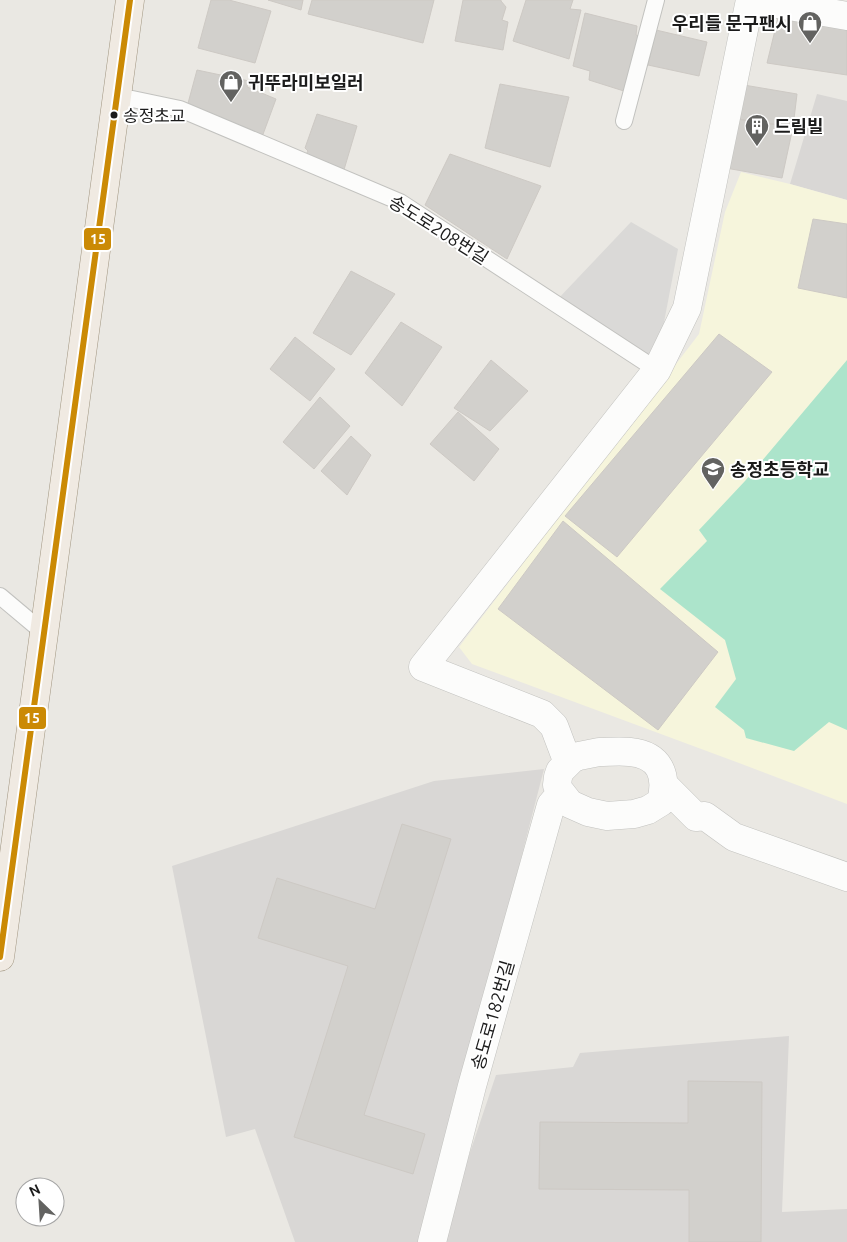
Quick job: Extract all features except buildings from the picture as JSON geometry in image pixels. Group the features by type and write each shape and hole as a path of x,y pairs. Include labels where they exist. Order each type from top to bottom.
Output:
{"main road":[{"path":"0,957 130,0"}],"street":[{"path":"568,763 554,726 542,714 423,667 657,370 687,308 750,0"},
{"path":"755,0 847,16"},
{"path":"599,752 630,752 648,757 657,763 664,785 661,802 648,810 634,814 607,816 588,812 570,804 557,785 560,771 572,759 599,752"},
{"path":"664,785 696,817 705,816 734,837 847,877"},
{"name":"송도로182번길","path":"432,1242 472,1086 551,805 561,793"}],"lane":[{"path":"624,121 656,0"},
{"name":"송도로208번길","path":"118,96 180,110 400,202 657,370"},
{"path":"0,596 44,633"}],"shaded area":[{"path":"817,94 847,101 847,200 790,184"},
{"name":"송정초등학교","path":"741,172 847,200 847,804 472,664 459,647 699,334 725,212"},
{"path":"631,222 678,249 656,364 558,299"},
{"path":"544,769 422,1242 295,1242 255,1129 226,1137 172,866 434,781"},
{"path":"789,1036 782,1212 847,1209 847,1242 440,1242 496,1075 573,1067 580,1053"}],"green space":[{"path":"847,360 847,730 829,722 794,751 746,738 744,730 715,707 736,679 725,640 660,589 707,541 699,530 745,481"}],"transit line":[{"name":"15","path":"0,957 130,0"}],"place":[{"name":"우리들 문구팬시","path":"810,44"},
{"name":"귀뚜라미보일러","path":"231,103"},
{"name":"송정초교","path":"114,115"},
{"name":"드림빌","path":"757,147"},
{"name":"송정초등학교","path":"713,490"}]}
